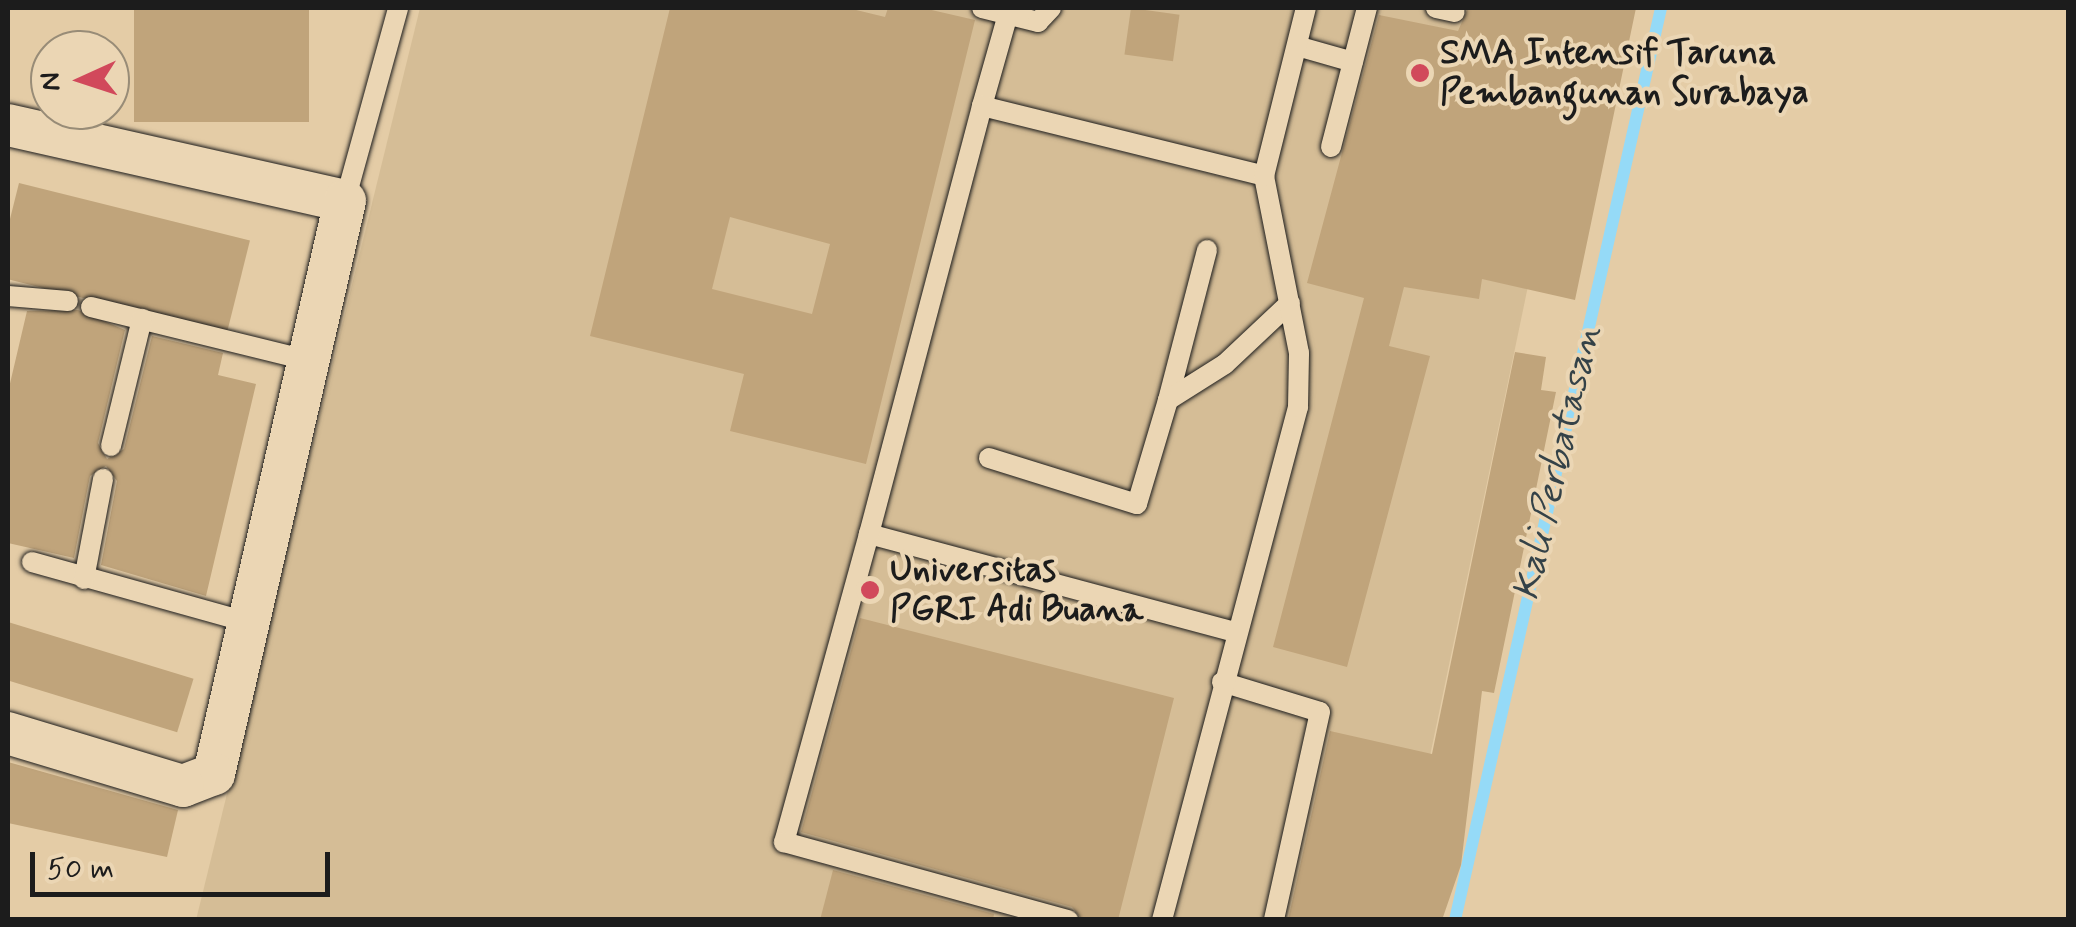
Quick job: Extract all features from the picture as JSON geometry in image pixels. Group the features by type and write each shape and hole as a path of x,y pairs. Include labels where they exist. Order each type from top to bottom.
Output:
{"street":[{"path":"8,125 345,201 244,621 221,754 202,780 183,786 8,733"}],"lane":[{"path":"345,201 398,8"},
{"path":"982,8 1046,21 1051,8"},
{"path":"1162,920 1298,407 1290,303 1264,176 1306,8"},
{"path":"1331,146 1367,8"},
{"path":"1008,14 784,842 1035,915 1068,920"},
{"path":"1298,46 1353,62"},
{"path":"982,106 1264,176"},
{"path":"989,458 1137,504 1208,250"},
{"path":"8,296 68,301"},
{"path":"1168,400 1225,364 1290,303"},
{"path":"91,307 306,360"},
{"path":"111,446 142,318"},
{"path":"84,579 103,479"},
{"path":"869,534 1236,632"},
{"path":"32,562 244,621"},
{"path":"1222,682 1320,712 1274,920"}],"shaded area":[{"name":"Universitas PGRI Adi Buana","path":"420,8 1586,8 1396,919 196,920"}],"building":[{"path":"134,8 309,8 309,122 134,122"},
{"path":"670,8 848,8 885,17 888,8 923,8 975,20 866,464 730,431 744,374 590,336","holes":["730,217 830,244 812,314 712,289"]},
{"path":"1131,8 1180,15 1173,61 1124,55"},
{"path":"1468,8 1636,8 1575,300 1482,279 1479,299 1404,287 1389,346 1430,356 1347,667 1273,647 1364,298 1307,283 1379,15 1458,31"},
{"path":"19,183 250,241 227,334 8,279 8,227"},
{"path":"78,310 125,330 98,443 107,459 124,449 152,336 223,353 218,375 256,384 206,596 101,565 117,481 106,466 90,476 74,558 8,543 8,392 27,311"},
{"path":"1515,352 1546,357 1541,390 1556,392 1494,693 1482,691 1461,865 1442,920 1288,920 1330,731 1432,754"},
{"path":"860,618 1174,698 1118,920 1081,918 1072,907 801,832"},
{"path":"8,622 194,679 177,732 8,681"},
{"path":"8,762 178,810 167,857 8,823"},
{"path":"833,870 994,914 993,920 820,920"}],"waterway":[{"name":"Kali Perbatasan","path":"1455,920 1661,8"}],"place":[{"name":"SMA Intensif Taruna Pembangunan Surabaya","path":"1420,73"},
{"name":"Universitas PGRI Adi Buana","path":"870,590"}]}
